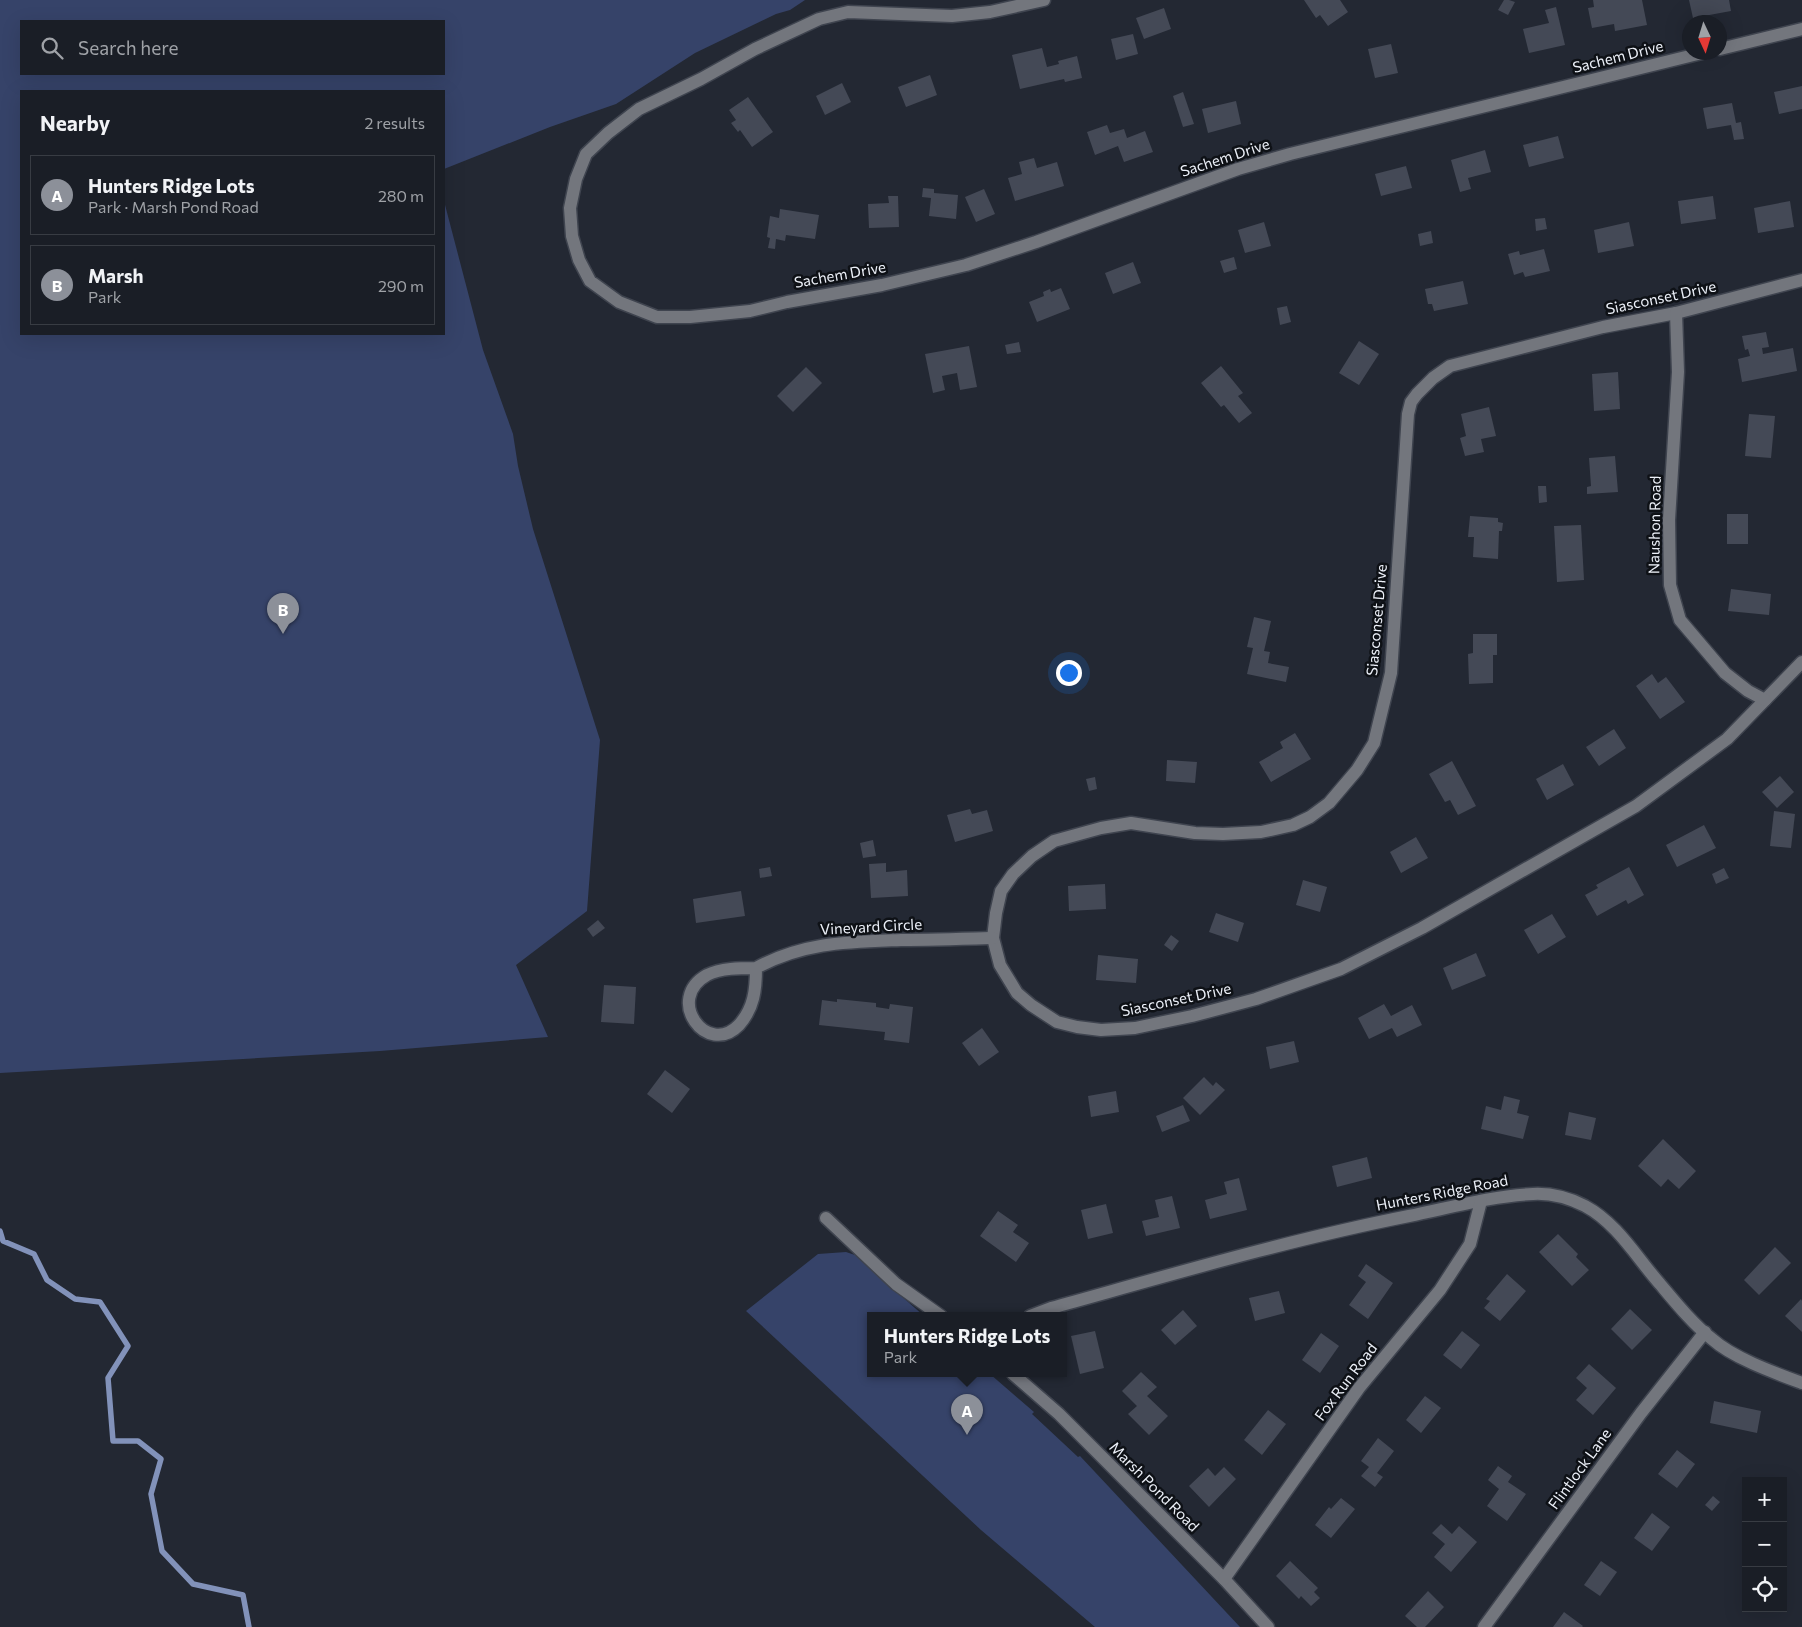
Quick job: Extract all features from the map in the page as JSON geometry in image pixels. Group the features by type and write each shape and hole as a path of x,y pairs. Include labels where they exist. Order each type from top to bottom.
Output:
{"street":[{"name":"Sachem Drive","path":"1044,0 990,12 952,16 848,12 819,19 755,49 701,79 639,109 608,133 586,154 576,179 570,208 572,236 579,260 590,281 619,302 656,317 690,317 750,312 787,302 882,285 966,265 1238,169 1290,154 1682,58"},
{"path":"1727,47 1802,29"},
{"name":"Siasconset Drive","path":"1802,280 1676,313 1603,327 1450,366 1433,378 1411,402 1407,434 1391,673 1374,743 1357,770 1330,803 1310,817 1293,825 1262,832 1223,834 1131,823 1102,828 1054,841 1032,856 1012,874 1001,891 993,938 1000,965 1017,993 1057,1022 1101,1030 1135,1028 1256,999 1341,969 1422,928 1636,806 1727,739 1802,662"},
{"name":"Naushon Road","path":"1676,313 1678,372 1669,520 1670,585 1680,620 1725,673 1748,691 1765,700"},
{"name":"Vineyard Circle","path":"756,968 754,1000 745,1018 733,1031 726,1034 713,1034 702,1030 692,1018 688,1005 691,992 699,981 708,974 728,969 756,968 776,957 816,946 864,941 993,938"},
{"name":"Hunters Ridge Road","path":"1040,1312 1351,1227 1481,1201 1534,1194 1564,1197 1587,1207 1624,1238 1660,1285 1712,1339 1727,1350 1802,1383"},
{"name":"Fox Run Road","path":"1224,1579 1359,1388 1440,1290 1470,1244 1481,1201"},
{"path":"826,1218 896,1284 934,1312"},
{"name":"Flintlock Lane","path":"1484,1627 1641,1413 1705,1332"},
{"name":"Marsh Pond Road","path":"1016,1377 1059,1414 1224,1579 1268,1627"}],"shaded area":[{"path":"0,0 805,0 790,10 776,14 695,53 616,104 550,127 445,169 445,90 20,90 20,335 445,335 445,205 483,350 513,434 518,466 533,529 600,740 587,911 516,965 548,1037 380,1051 0,1073"},
{"path":"846,1252 855,1255 919,1312 867,1312 867,1377 993,1377 1034,1412 1032,1414 1078,1457 1080,1456 1240,1627 1095,1627 981,1530 746,1311 818,1254"}],"building":[{"path":"1304,0 1340,0 1348,12 1328,26 1320,15 1316,18"},
{"path":"1504,0 1515,2 1508,15 1498,10"},
{"path":"1593,0 1642,0 1647,25 1615,31 1614,24 1592,28 1588,8 1594,7"},
{"path":"1689,0 1729,0 1731,11 1709,15 1692,15"},
{"path":"1556,7 1565,45 1529,53 1523,29 1549,23 1545,10"},
{"path":"1164,8 1171,29 1144,39 1136,18"},
{"path":"1133,34 1138,54 1116,60 1111,39"},
{"path":"1391,44 1398,73 1375,78 1368,49"},
{"path":"1042,48 1047,67 1059,64 1058,61 1077,56 1082,78 1065,82 1064,79 1020,89 1012,55"},
{"path":"930,75 937,95 906,107 898,87"},
{"path":"842,83 851,102 825,115 816,96"},
{"path":"1802,86 1802,109 1779,114 1774,92"},
{"path":"1183,92 1194,124 1183,127 1173,96"},
{"path":"748,97 773,132 752,147 740,130 738,132 731,123 736,120 729,110"},
{"path":"1236,101 1241,124 1208,133 1202,109"},
{"path":"1732,103 1736,123 1741,122 1744,139 1734,140 1731,125 1707,129 1703,108"},
{"path":"1107,125 1110,133 1124,129 1127,138 1145,131 1153,152 1124,162 1118,146 1095,155 1087,132"},
{"path":"1558,136 1564,158 1529,167 1523,145"},
{"path":"1485,150 1491,172 1468,178 1471,189 1460,192 1451,160"},
{"path":"1034,158 1037,168 1057,162 1064,186 1015,201 1008,178 1022,174 1019,162"},
{"path":"1406,166 1412,188 1381,196 1375,174"},
{"path":"923,188 934,189 934,193 958,195 956,219 929,216 931,198 922,197"},
{"path":"984,189 995,214 976,222 965,197"},
{"path":"888,196 898,196 899,227 869,228 868,204 889,203"},
{"path":"1713,196 1716,219 1681,224 1678,201"},
{"path":"1790,201 1794,227 1758,233 1754,208"},
{"path":"780,209 819,215 815,239 786,235 785,241 776,239 775,249 768,248 770,238 767,237 770,216 779,218"},
{"path":"1545,218 1547,229 1536,231 1535,219"},
{"path":"1264,222 1271,246 1245,253 1238,230"},
{"path":"1629,222 1634,246 1598,253 1594,230"},
{"path":"1431,231 1433,243 1420,246 1418,234"},
{"path":"1544,249 1550,271 1525,277 1523,272 1514,275 1508,254 1519,251 1520,255"},
{"path":"1234,257 1237,269 1224,273 1220,261"},
{"path":"1133,262 1141,283 1113,294 1105,273"},
{"path":"1463,281 1468,304 1434,311 1432,304 1428,304 1425,289"},
{"path":"1061,288 1070,309 1037,322 1029,302 1044,296 1043,292 1050,289 1051,292"},
{"path":"1287,306 1291,322 1280,325 1277,308"},
{"path":"1766,332 1769,347 1762,348 1763,354 1793,348 1797,371 1742,382 1738,359 1750,356 1748,349 1745,350 1742,336"},
{"path":"1359,341 1379,354 1359,385 1339,373"},
{"path":"1019,342 1021,352 1007,354 1005,345"},
{"path":"969,346 977,387 960,390 957,373 942,376 945,390 933,393 925,354"},
{"path":"1221,366 1243,393 1238,396 1252,413 1239,423 1224,405 1221,407 1201,383"},
{"path":"806,367 822,383 793,412 777,396"},
{"path":"1618,372 1620,409 1594,411 1592,374"},
{"path":"1489,407 1496,436 1481,439 1484,452 1465,456 1460,438 1466,436 1461,414"},
{"path":"1749,414 1775,416 1771,458 1745,456"},
{"path":"1615,456 1618,492 1587,494 1587,487 1591,486 1589,458"},
{"path":"1538,486 1546,486 1547,502 1539,503"},
{"path":"1727,514 1748,514 1748,544 1727,544"},
{"path":"1470,516 1498,518 1498,522 1503,523 1502,531 1499,531 1498,559 1473,557 1474,537 1468,537"},
{"path":"1581,525 1584,580 1557,582 1554,526"},
{"path":"1731,589 1771,594 1769,615 1728,611"},
{"path":"1254,617 1271,621 1264,651 1270,652 1268,663 1289,667 1286,682 1247,674 1253,648 1247,647"},
{"path":"1473,634 1497,634 1497,655 1493,655 1493,683 1469,684 1468,654 1473,653"},
{"path":"1652,674 1658,683 1666,677 1685,702 1660,719 1636,686"},
{"path":"1614,729 1626,748 1599,766 1586,747"},
{"path":"1295,733 1311,759 1271,782 1259,762 1283,748 1280,742"},
{"path":"1167,760 1197,762 1195,783 1166,781"},
{"path":"1452,761 1476,806 1458,815 1450,800 1445,802 1429,774"},
{"path":"1563,764 1574,785 1547,800 1536,779"},
{"path":"1780,776 1794,792 1777,808 1762,792"},
{"path":"1095,777 1097,789 1089,791 1086,779"},
{"path":"970,809 972,814 987,810 993,831 955,842 947,815"},
{"path":"1774,811 1795,814 1791,848 1770,846"},
{"path":"1704,825 1716,848 1677,867 1666,845"},
{"path":"1416,837 1428,858 1401,873 1390,852"},
{"path":"873,840 876,856 863,858 860,843"},
{"path":"886,863 886,872 907,870 908,896 871,898 869,864"},
{"path":"770,867 772,876 760,878 759,869"},
{"path":"1629,867 1644,895 1628,904 1626,900 1597,916 1585,895 1598,888 1596,885"},
{"path":"1724,868 1729,878 1716,884 1712,874"},
{"path":"1303,880 1327,887 1320,912 1296,905"},
{"path":"1105,884 1106,909 1069,911 1068,886"},
{"path":"741,891 745,916 696,923 693,899"},
{"path":"1216,913 1244,923 1238,942 1209,932"},
{"path":"1552,914 1566,937 1538,954 1524,930"},
{"path":"598,920 605,928 593,937 587,929"},
{"path":"1171,935 1179,941 1172,951 1164,945"},
{"path":"1476,953 1486,976 1452,990 1443,968"},
{"path":"1098,955 1138,959 1136,983 1096,980"},
{"path":"604,985 636,987 634,1024 601,1022"},
{"path":"837,999 876,1003 876,1007 889,1009 890,1004 913,1007 909,1043 884,1040 885,1032 819,1025 822,1000 837,1002"},
{"path":"1384,1004 1391,1016 1412,1005 1422,1025 1397,1037 1392,1028 1369,1039 1358,1018"},
{"path":"982,1028 999,1052 979,1066 962,1043"},
{"path":"1294,1041 1299,1062 1270,1069 1266,1047"},
{"path":"665,1070 690,1089 672,1113 647,1094"},
{"path":"1204,1077 1213,1086 1216,1082 1225,1090 1200,1115 1183,1098"},
{"path":"1116,1091 1119,1112 1091,1117 1088,1096"},
{"path":"1504,1096 1520,1100 1517,1113 1529,1116 1523,1139 1481,1129 1486,1106 1501,1110"},
{"path":"1183,1105 1190,1121 1162,1132 1156,1116"},
{"path":"1569,1112 1596,1118 1591,1140 1565,1135"},
{"path":"1663,1139 1696,1171 1679,1189 1668,1179 1661,1187 1638,1166"},
{"path":"1367,1157 1372,1178 1337,1187 1332,1166"},
{"path":"1239,1178 1247,1210 1210,1219 1205,1200 1227,1194 1224,1182"},
{"path":"1172,1196 1180,1228 1146,1236 1142,1221 1159,1217 1155,1200"},
{"path":"1106,1204 1113,1233 1088,1239 1081,1210"},
{"path":"998,1211 1018,1225 1013,1232 1029,1243 1016,1262 980,1236"},
{"path":"1558,1234 1578,1254 1576,1257 1589,1270 1572,1286 1539,1252"},
{"path":"1775,1247 1791,1263 1759,1295 1744,1280"},
{"path":"1366,1264 1393,1283 1368,1319 1349,1305 1366,1282 1358,1276"},
{"path":"1507,1274 1526,1291 1500,1321 1484,1308 1490,1301 1486,1299"},
{"path":"1279,1291 1285,1313 1255,1321 1249,1298"},
{"path":"1801,1299 1802,1301 1802,1332 1785,1316"},
{"path":"1630,1309 1652,1330 1632,1350 1611,1329"},
{"path":"1183,1310 1197,1326 1175,1345 1161,1330"},
{"path":"1095,1331 1104,1368 1080,1374 1071,1336"},
{"path":"1462,1331 1480,1345 1461,1369 1443,1355"},
{"path":"1321,1333 1339,1346 1320,1373 1302,1360"},
{"path":"1589,1364 1616,1388 1593,1415 1576,1400 1587,1388 1576,1378"},
{"path":"1141,1372 1157,1387 1147,1396 1168,1416 1149,1435 1128,1414 1137,1406 1122,1391"},
{"path":"1425,1396 1441,1408 1421,1433 1406,1420"},
{"path":"1714,1401 1761,1411 1757,1433 1710,1423"},
{"path":"1268,1410 1286,1424 1262,1455 1244,1440"},
{"path":"1378,1438 1394,1451 1377,1473 1383,1477 1375,1487 1361,1476 1369,1467 1361,1461"},
{"path":"1677,1450 1695,1464 1677,1488 1658,1474"},
{"path":"1498,1466 1512,1476 1508,1482 1526,1494 1507,1521 1487,1506 1499,1489 1488,1480"},
{"path":"1224,1467 1236,1479 1209,1507 1189,1486 1208,1468 1215,1476"},
{"path":"1713,1496 1720,1502 1712,1511 1705,1505"},
{"path":"1341,1498 1355,1509 1331,1538 1315,1525 1329,1507 1331,1509"},
{"path":"1652,1513 1670,1527 1652,1551 1634,1538"},
{"path":"1441,1524 1452,1534 1459,1526 1477,1542 1451,1572 1434,1557 1445,1544 1432,1533"},
{"path":"1290,1561 1318,1588 1314,1592 1320,1598 1311,1606 1301,1596 1299,1599 1276,1576"},
{"path":"1601,1561 1617,1572 1600,1596 1584,1585"},
{"path":"1428,1591 1444,1607 1425,1627 1417,1627 1405,1616"},
{"path":"1564,1612 1583,1626 1553,1627"}],"waterway":[{"path":"0,1231 3,1241 34,1254 47,1280 75,1299 100,1302 128,1346 108,1378 113,1441 138,1441 161,1459 151,1494 162,1551 193,1584 243,1595 249,1627"}],"place":[{"name":"Marsh","path":"283,634"},
{"name":"Hunters Ridge Lots","path":"967,1435"}]}
